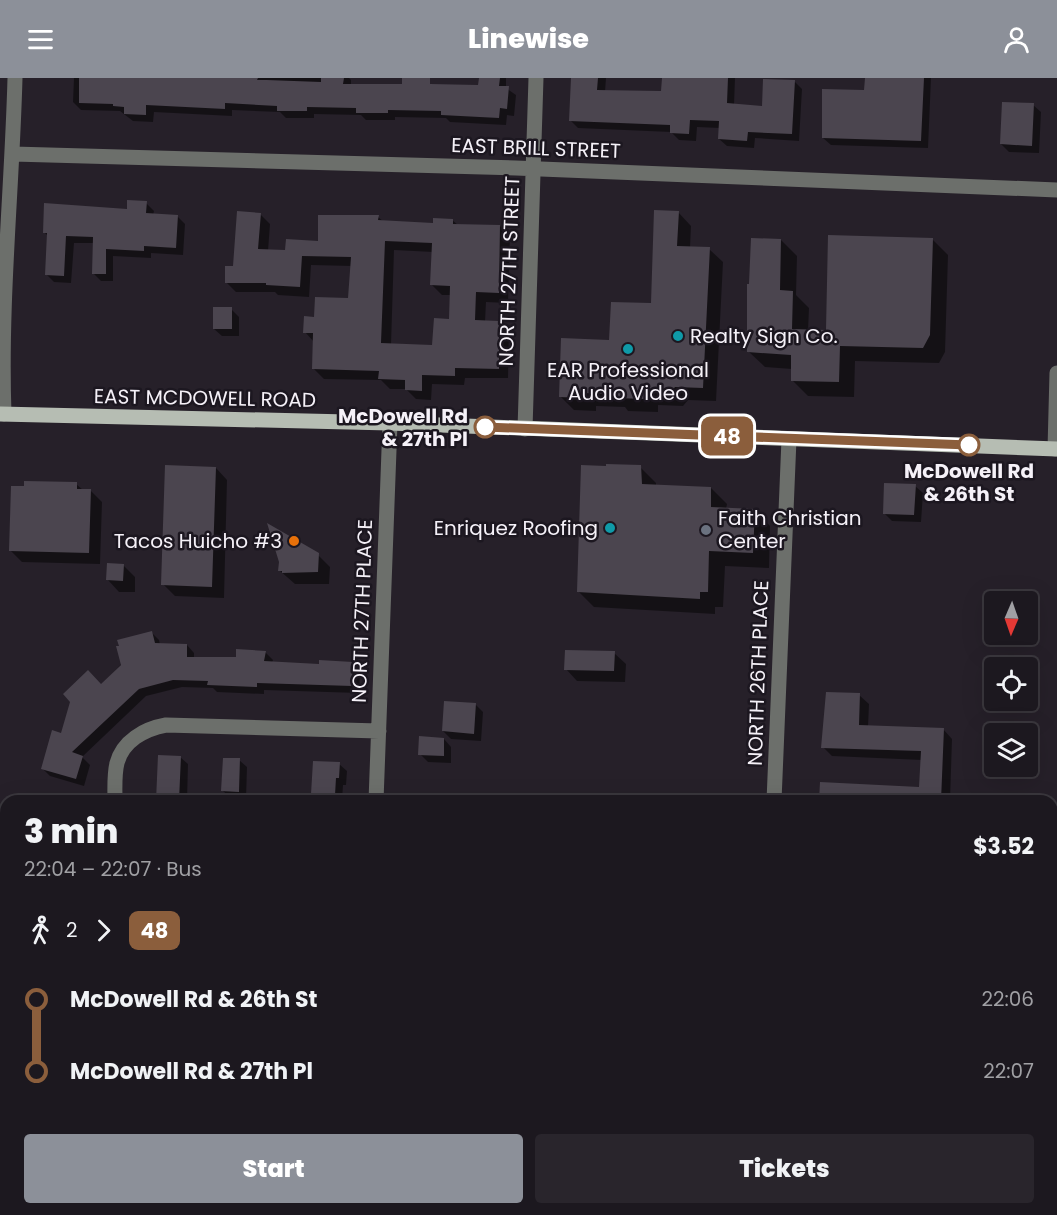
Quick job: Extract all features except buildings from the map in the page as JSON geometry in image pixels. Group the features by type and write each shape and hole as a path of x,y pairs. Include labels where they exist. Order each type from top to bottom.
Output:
{"main road":[{"name":"EAST MCDOWELL ROAD","path":"2,414 390,423 1056,449"}],"street":[{"path":"2,414 5,269 13,154 15,78"},
{"name":"NORTH 27TH STREET","path":"525,429 536,78"},
{"name":"EAST BRILL STREET","path":"13,154 533,169 1057,190"},
{"path":"1056,449 1057,373"},
{"name":"NORTH 27TH PLACE","path":"376,795 390,423"},
{"name":"NORTH 26TH PLACE","path":"774,795 789,439"},
{"path":"115,795 116,764 123,748 137,735 166,725 379,731"}],"bus line":[{"name":"48","path":"485,427 969,445"}],"place":[{"name":"Realty Sign Co.","path":"678,336"},
{"name":"EAR Professional Audio Video","path":"628,349"},
{"name":"McDowell Rd & 27th Pl","path":"485,427"},
{"name":"McDowell Rd & 26th St","path":"969,445"},
{"name":"Enriquez Roofing","path":"610,528"},
{"name":"Faith Christian Center","path":"706,530"},
{"name":"Tacos Huicho #3","path":"294,541"}]}
